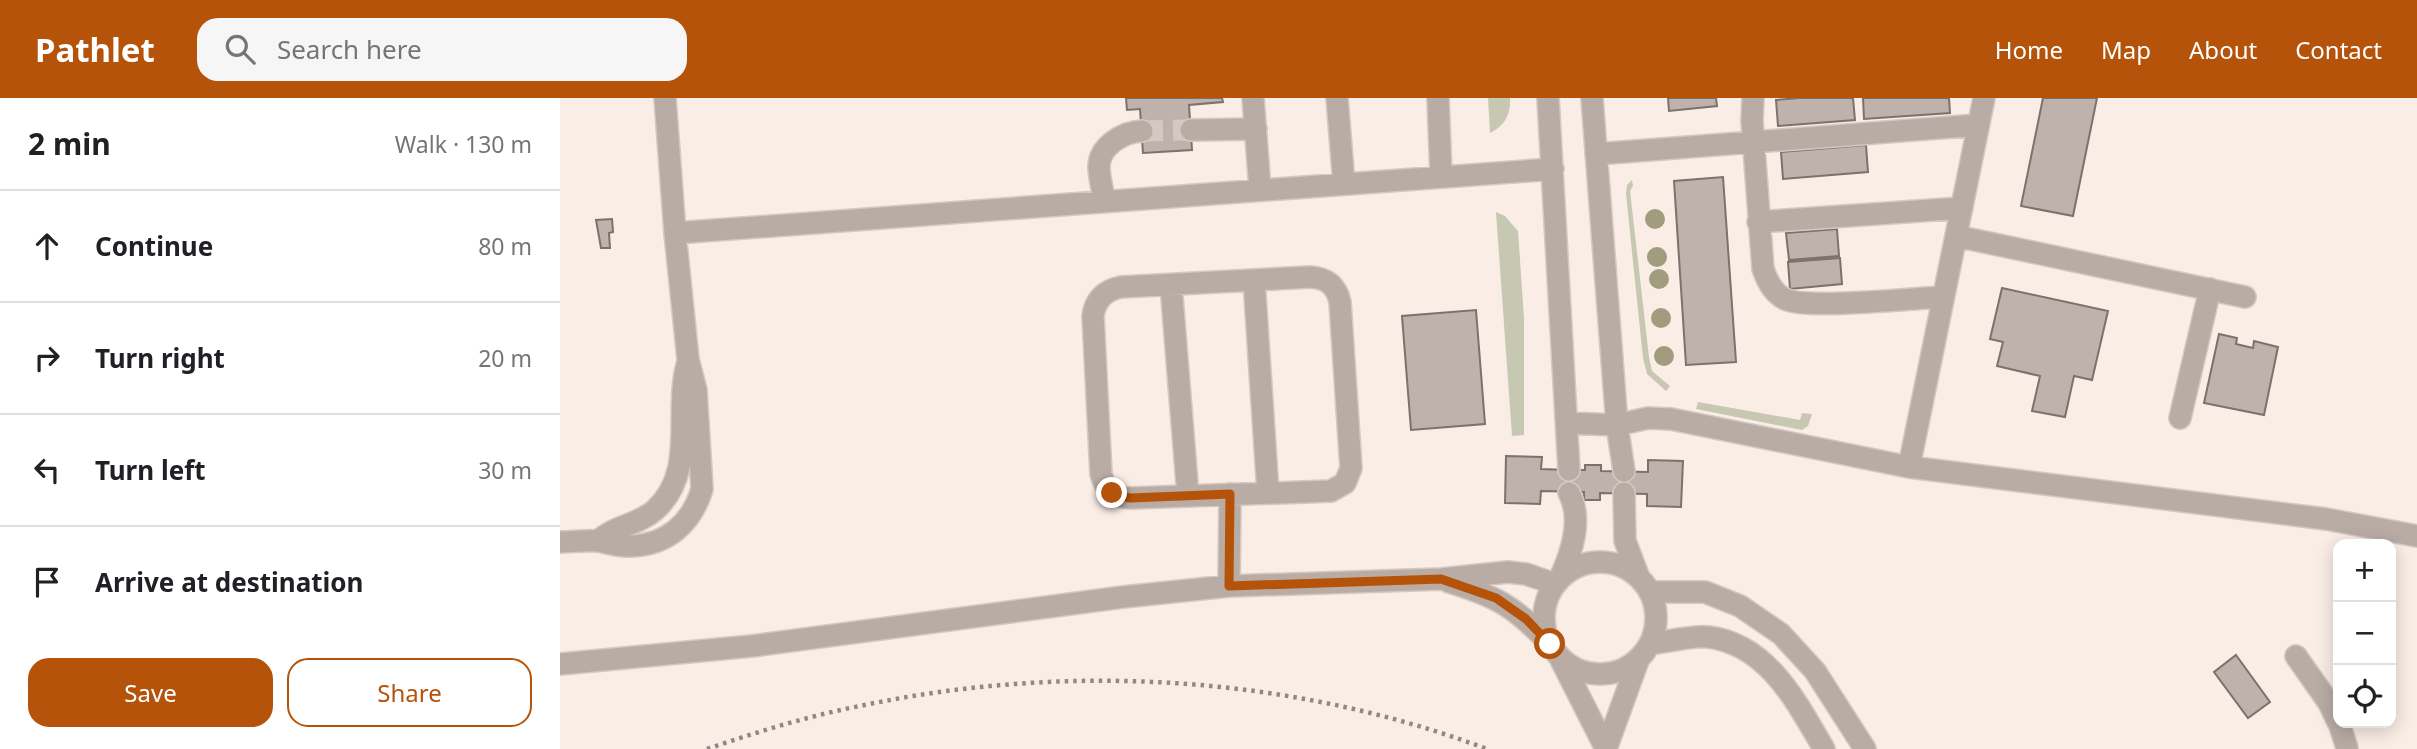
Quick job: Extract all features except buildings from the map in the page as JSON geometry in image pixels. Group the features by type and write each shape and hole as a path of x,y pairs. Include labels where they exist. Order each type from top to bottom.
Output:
{"street":[{"path":"560,541 598,541 632,547 658,540 680,528 697,505 702,489 696,390 688,359 674,233 665,98"},
{"path":"1253,98 1260,189"},
{"path":"1337,98 1344,184"},
{"path":"1438,98 1441,176"},
{"path":"1548,98 1569,470"},
{"path":"1592,98 1617,425 1624,471"},
{"path":"1753,98 1751,109 1763,269 1774,291 1785,299 1809,304 1942,297"},
{"path":"1909,467 1984,98"},
{"path":"1596,154 1978,125"},
{"path":"1191,130 1256,129"},
{"path":"1104,200 1099,165 1103,153 1122,136 1142,131"},
{"path":"674,233 1553,169"},
{"path":"1758,222 1962,208"},
{"path":"1956,236 2245,297"},
{"path":"1319,277 1333,286 1338,293 1351,468 1345,483 1331,491 1131,498 1117,496 1107,487 1101,474 1094,309 1101,296 1114,288 1254,279 1319,277"},
{"path":"1254,279 1268,493"},
{"path":"1171,285 1188,496"},
{"path":"2180,418 2210,289"},
{"path":"598,541 612,530 652,513 672,489 682,454 681,395 688,359"},
{"path":"1567,423 1617,425 1648,418 1671,419 1909,467 2326,519 2417,536"},
{"path":"1569,492 1575,505 1571,550 1548,597 1544,613 1545,629 1606,749"},
{"path":"1606,749 1657,618 1625,541 1624,493"},
{"path":"1229,586 1230,494"},
{"path":"560,664 752,646 1229,586 1441,579 1508,572 1558,581 1584,564 1598,561 1619,565 1644,583 1705,592 1740,606 1781,634 1815,671 1865,749"},
{"path":"1441,579 1496,598 1526,619 1555,651 1581,671 1606,674 1629,666 1644,651 1707,636 1737,645 1759,658 1787,688 1824,749"},
{"path":"2296,656 2333,712"},
{"path":"2340,728 2345,749"}],"path":[{"path":"707,749 751,734 858,706 914,695 1049,683 1121,681 1193,685 1318,701 1454,737 1487,749"}],"green space":[{"path":"1488,98 1510,98 1506,119 1490,133"},
{"path":"1632,180 1630,191 1649,357 1652,371 1670,386 1666,391 1647,374 1643,358 1626,194 1627,185"},
{"path":"1496,212 1505,216 1518,231 1524,318 1524,435 1512,436"},
{"path":"1698,402 1800,420 1802,413 1812,414 1808,426 1802,430 1696,409"}],"tunnel":[{"path":"1142,131 1191,130"}],"route":[{"path":"1112,493 1124,498 1230,494 1229,586 1441,579 1496,598 1526,619 1550,644"}]}
